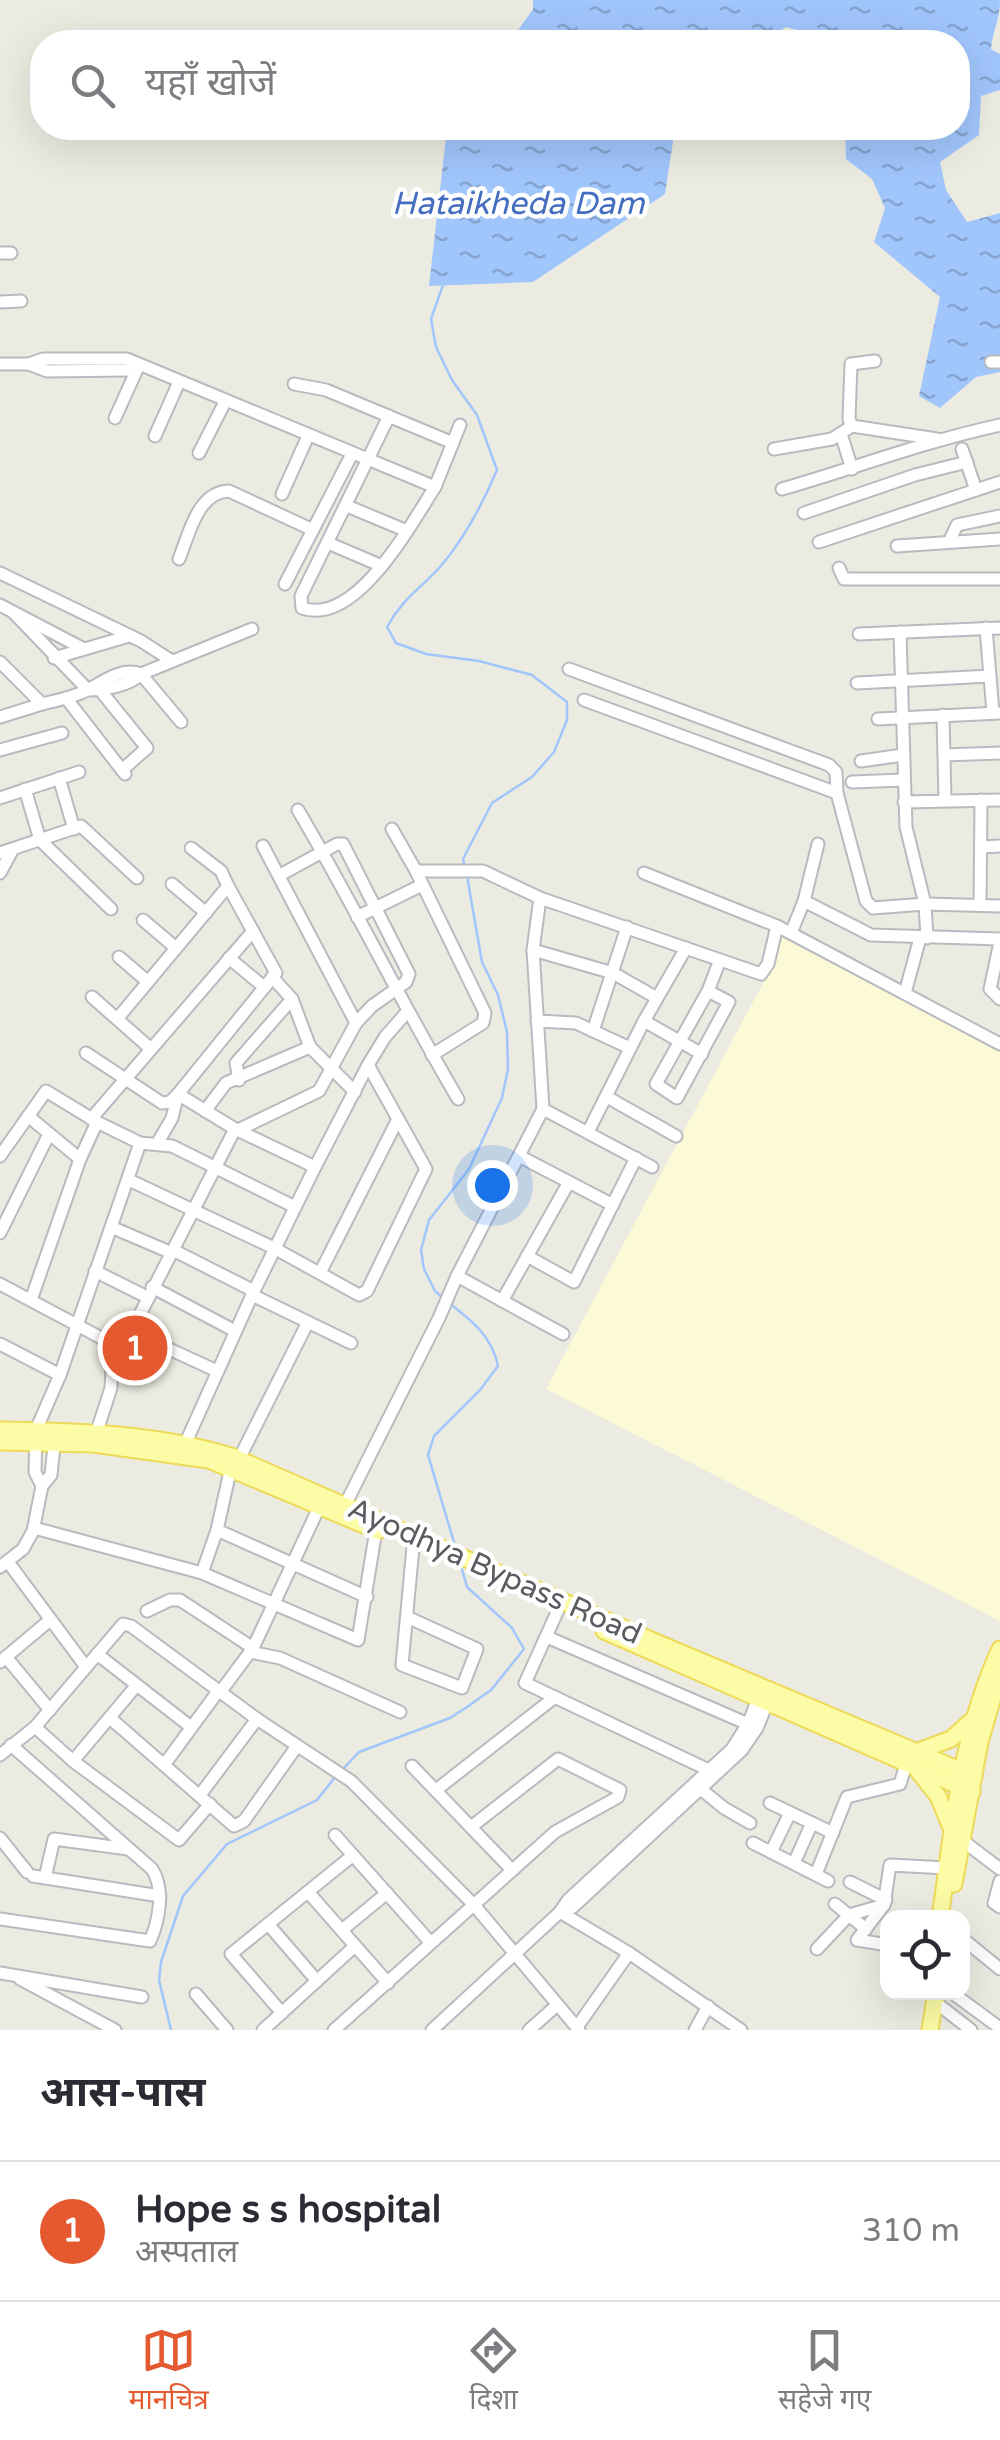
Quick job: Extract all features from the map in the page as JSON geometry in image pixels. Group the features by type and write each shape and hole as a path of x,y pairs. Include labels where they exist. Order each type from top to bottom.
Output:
{"main road":[{"name":"Ayodhya Bypass Road","path":"0,1430 39,1429 55,1437 182,1450 212,1449 269,1478 966,1781"},
{"name":"Ayodhya Bypass Road","path":"0,1442 39,1429"},
{"name":"Ayodhya Bypass Road","path":"55,1437 96,1434 182,1450"},
{"name":"Ayodhya Bypass Road","path":"343,1510 376,1530 433,1550"},
{"name":"Ayodhya Bypass Road","path":"486,1572 558,1610 765,1694"},
{"path":"988,1718 985,1681 1000,1649"},
{"path":"944,1910 966,1781 1000,1673"},
{"path":"944,1910 947,1868 958,1837 938,1796 912,1759 988,1718"},
{"path":"927,2030 932,2000"}],"street":[{"path":"0,302 21,301"},
{"path":"0,364 29,364 47,371 128,360 435,487"},
{"path":"852,468 847,430 851,364 876,361"},
{"path":"115,418 136,364"},
{"path":"154,436 180,382"},
{"path":"294,384 326,390 453,443"},
{"path":"199,453 225,402"},
{"path":"389,416 301,596 300,604 305,610 350,599 382,566 435,487 460,425"},
{"path":"782,489 937,439 1000,425"},
{"path":"774,450 832,439 847,430 937,439"},
{"path":"282,494 308,436"},
{"path":"285,584 352,454"},
{"path":"804,513 964,456 976,490"},
{"path":"819,542 1000,482"},
{"path":"178,560 204,502 219,491 229,491 313,530"},
{"path":"347,506 407,530"},
{"path":"950,540 957,526 1000,516"},
{"path":"897,546 1000,539"},
{"path":"328,543 382,566"},
{"path":"839,568 844,579 867,581 1000,580"},
{"path":"0,573 172,661"},
{"path":"0,605 84,649"},
{"path":"13,612 54,658 94,690 147,748 123,772 66,698"},
{"path":"878,719 997,713 986,628"},
{"path":"859,634 1000,628"},
{"path":"141,674 252,629"},
{"path":"900,632 906,827 925,904 923,938 905,993"},
{"path":"54,658 129,636"},
{"path":"0,662 42,704"},
{"path":"569,670 829,765 836,772 837,794 866,901 873,908 925,904 1000,906"},
{"path":"0,717 94,690 101,680 132,671 141,674 181,722"},
{"path":"857,682 990,676"},
{"path":"584,700 837,794"},
{"path":"943,715 945,800"},
{"path":"0,750 62,733"},
{"path":"944,755 1000,753"},
{"path":"860,760 903,756"},
{"path":"0,798 79,772"},
{"path":"59,778 74,829"},
{"path":"852,782 904,780"},
{"path":"25,790 40,840 111,909"},
{"path":"980,905 981,800"},
{"path":"904,802 1000,800"},
{"path":"298,810 458,1099"},
{"path":"0,873 4,851 81,826 137,878"},
{"path":"392,829 485,1013 483,1024 432,1055"},
{"path":"96,1434 111,1388 112,1369 237,1130 319,1091 356,1022 406,982 409,974 344,844 280,875"},
{"path":"791,933 804,901 818,844"},
{"path":"263,846 356,1022"},
{"path":"982,847 1000,846"},
{"path":"157,1144 181,1099 276,973 221,872 191,848"},
{"path":"336,876 356,868"},
{"path":"416,872 483,871 540,898 761,974 768,964 777,926"},
{"path":"644,874 777,926 1000,1044"},
{"path":"172,884 206,912"},
{"path":"356,917 422,885"},
{"path":"116,1018 228,886"},
{"path":"343,1510 543,1109 532,950 540,898"},
{"path":"804,901 871,934 1000,940 990,989 1000,999"},
{"path":"144,920 176,948"},
{"path":"593,1031 627,926"},
{"path":"32,1300 94,1120 253,931"},
{"path":"588,1132 686,948"},
{"path":"532,950 613,973 658,998"},
{"path":"119,957 148,982"},
{"path":"229,958 292,999 310,1047 355,1092"},
{"path":"708,991 729,1002 677,1098 656,1084 708,991 720,960"},
{"path":"92,997 151,1049"},
{"path":"239,1080 236,1063 292,999"},
{"path":"182,1450 315,1167 368,1065 407,1012"},
{"path":"537,1021 576,1024 630,1048"},
{"path":"644,1021 702,1054"},
{"path":"205,1111 226,1083 310,1047"},
{"path":"86,1053 162,1102 181,1099 315,1167"},
{"path":"129,1180 274,1248 359,1295 367,1292 426,1168 368,1065"},
{"path":"0,1156 46,1091 140,1143 172,1146 295,1207"},
{"path":"607,1097 676,1136"},
{"path":"543,1109 652,1167"},
{"path":"28,1116 80,1158"},
{"path":"320,1273 398,1119"},
{"path":"0,1233 49,1134"},
{"path":"42,1486 36,1472 39,1429 140,1143"},
{"path":"521,1157 613,1205"},
{"path":"527,1256 574,1282 636,1158"},
{"path":"502,1301 569,1182"},
{"path":"111,1228 172,1252 351,1344"},
{"path":"95,1270 235,1331"},
{"path":"457,1276 563,1334"},
{"path":"0,1284 122,1348"},
{"path":"202,1573 235,1463 308,1322"},
{"path":"130,1331 217,1371"},
{"path":"0,1344 60,1376"},
{"path":"55,1437 50,1475 42,1486 34,1528 23,1549 4,1564 86,1667"},
{"path":"164,1765 251,1650 322,1500"},
{"path":"34,1528 202,1573 358,1640 376,1530"},
{"path":"217,1530 367,1597"},
{"path":"407,1618 477,1649 462,1688 402,1665 414,1546"},
{"path":"147,1611 170,1600 180,1600 251,1650 280,1658 400,1712"},
{"path":"558,1610 525,1683 713,1771"},
{"path":"50,1620 3,1660 50,1710"},
{"path":"0,1756 36,1727 123,1624 131,1626 257,1719 350,1781 474,1905 578,2029 629,1953"},
{"path":"547,1637 753,1725"},
{"path":"98,1654 191,1727"},
{"path":"73,1761 136,1686"},
{"path":"432,2030 560,1912 568,1900 713,1771 753,1725 765,1694"},
{"path":"436,1790 555,1697"},
{"path":"110,1718 234,1826 244,1821 297,1746"},
{"path":"36,1727 73,1761 179,1840 257,1719"},
{"path":"0,1919 150,1942 160,1896 152,1869 12,1745"},
{"path":"334,2030 554,1832 618,1797 620,1790 558,1759 471,1827"},
{"path":"753,1843 822,1877 832,1833 851,1794 900,1784 912,1759"},
{"path":"412,1766 512,1870"},
{"path":"697,1786 750,1823"},
{"path":"770,1804 832,1833"},
{"path":"771,1852 790,1813"},
{"path":"794,1864 812,1824"},
{"path":"335,1835 431,1944"},
{"path":"958,1837 1000,1868"},
{"path":"0,1838 35,1875 160,1896"},
{"path":"35,1875 54,1839 128,1849"},
{"path":"282,2013 231,1954 352,1856"},
{"path":"880,1944 858,1940 885,1902 890,1864 947,1868"},
{"path":"1000,1881 994,1903 1000,1907"},
{"path":"850,1882 885,1902"},
{"path":"308,1892 388,1982"},
{"path":"342,1930 386,1894"},
{"path":"817,1949 849,1915 885,1902"},
{"path":"835,1904 866,1930"},
{"path":"560,1912 629,1953 740,2030"},
{"path":"268,1924 317,1981"},
{"path":"970,1944 1000,1968"},
{"path":"263,2030 355,1946"},
{"path":"4,1972 142,1998"},
{"path":"4,1972 115,2030"},
{"path":"196,1994 227,2030"},
{"path":"939,2000 972,2030"},
{"path":"963,2000 1000,2028"},
{"path":"529,2030 556,2006"},
{"path":"695,2030 708,2006"}],"shaded area":[{"path":"781,935 1000,1048 1000,1621 546,1389 770,970"}],"water":[{"path":"533,0 1000,0 991,49 1000,54 1000,90 981,96 979,135 940,162 946,190 967,222 1000,213 1000,372 976,377 940,408 919,396 940,297 874,242 885,208 872,179 846,159 845,140 970,140 970,30 786,27 518,30 533,9"},
{"name":"Hataikheda Dam","path":"446,140 673,140 665,194 533,282 429,286"}],"waterway":[{"path":"443,285 431,319 436,347 452,380 477,415 497,470 457,545 405,601 387,627 396,643 426,654 479,661 532,675 567,702 567,720 554,752 532,777 492,803 463,859 465,868"},
{"path":"443,1298 424,1269 421,1250 429,1220 469,1169 502,1098 508,1069 507,1032 498,995 482,962 467,876"},
{"path":"449,1303 486,1338 498,1366 434,1436 428,1455 456,1549"},
{"path":"342,1770 359,1752 450,1718 467,1707 491,1690 524,1649 512,1628 467,1587 461,1566"},
{"path":"171,2030 159,1980 161,1962 183,1896 227,1844 317,1800 336,1776"}],"place":[{"name":"Hope s s hospital","path":"135,1348"}]}
